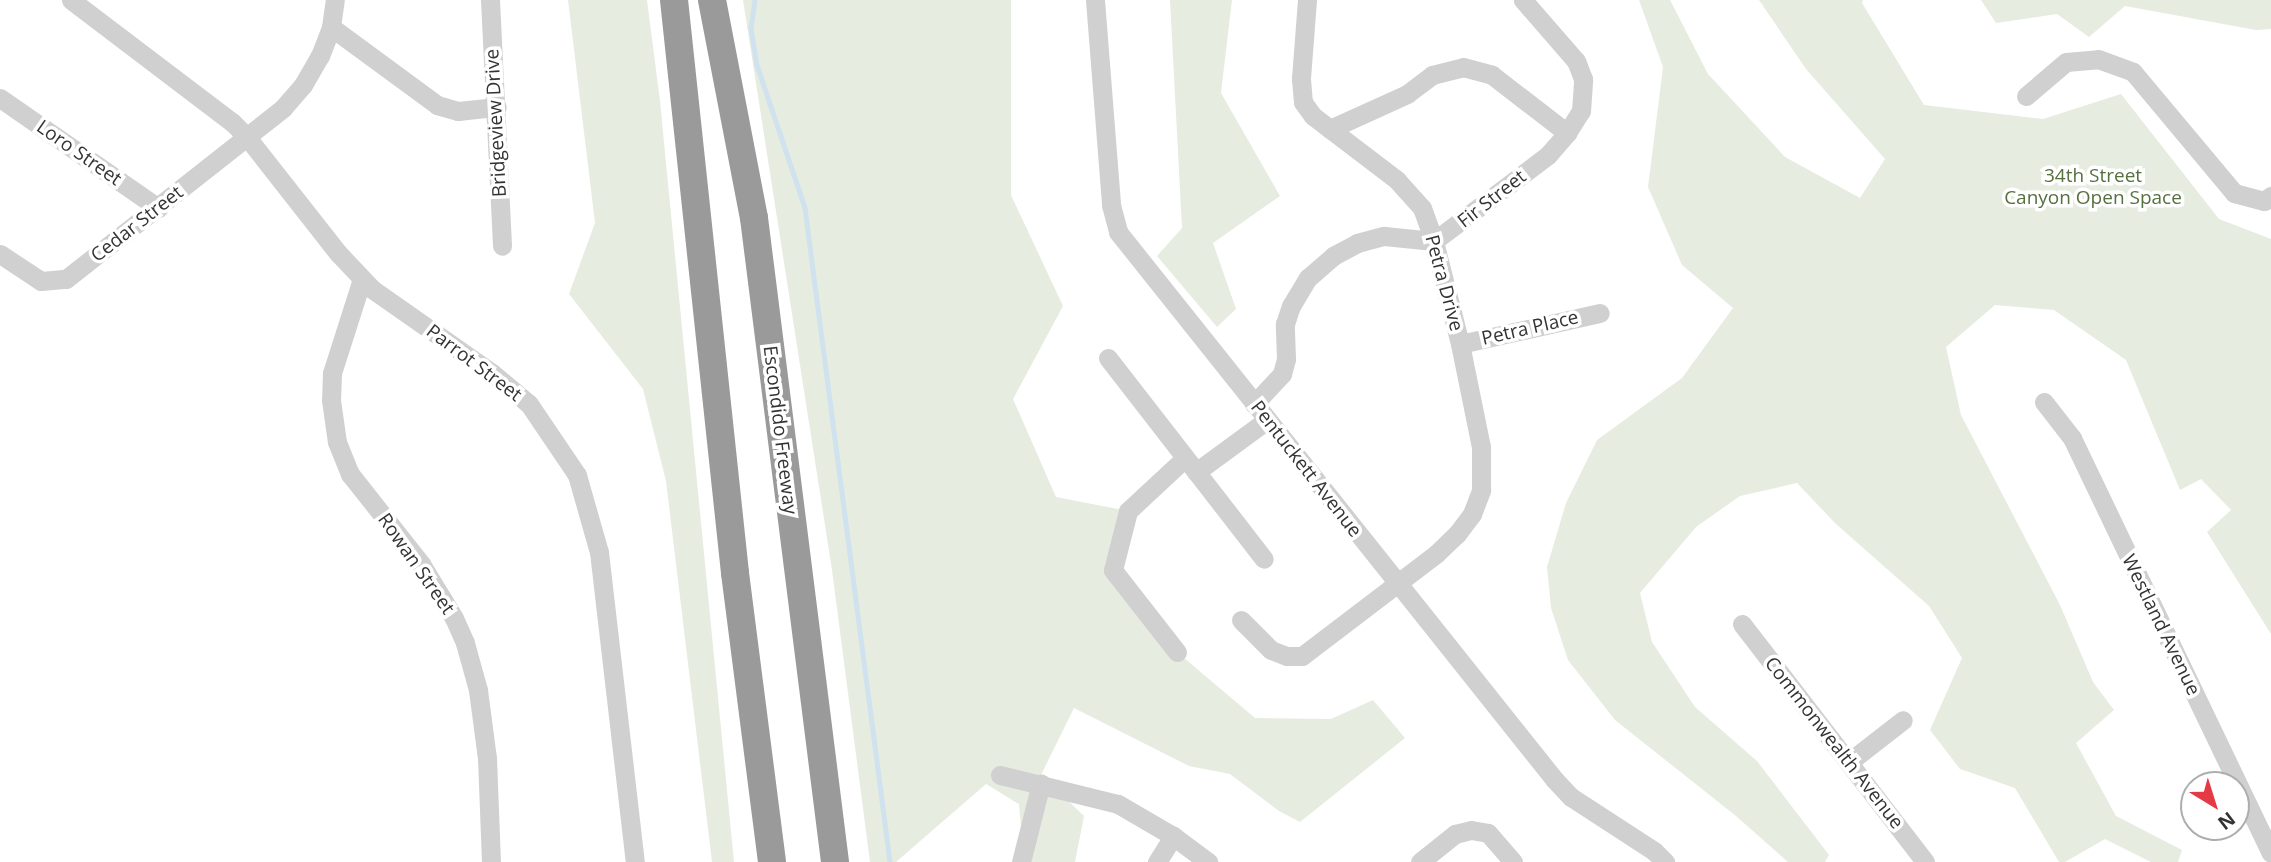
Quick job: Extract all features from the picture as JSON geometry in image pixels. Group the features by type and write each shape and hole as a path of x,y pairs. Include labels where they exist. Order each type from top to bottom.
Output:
{"highway":[{"path":"674,0 735,573 772,862"},
{"name":"Escondido Freeway","path":"712,0 754,218 835,862"}],"street":[{"name":"Parrot Street","path":"71,0 247,137 338,253 362,279 372,289 492,373 529,404 577,475 599,552 635,862"},
{"name":"Cedar Street","path":"0,254 41,281 66,279 283,108 303,85 320,56 331,27 335,0"},
{"name":"Bridgeview Drive","path":"490,0 502,246"},
{"name":"Pentuckett Avenue","path":"1095,0 1111,205 1118,232 1554,779 1571,797 1654,851 1665,862"},
{"name":"Petra Drive","path":"1241,620 1271,650 1287,656 1302,656 1397,584 1457,534 1472,514 1481,490 1481,447 1460,344 1434,240 1422,208 1397,180 1313,116 1303,102 1301,78 1307,0"},
{"name":"Fir Street","path":"1434,240 1548,155 1581,111 1583,79 1576,61 1523,0"},
{"path":"331,27 437,105 458,111 497,107"},
{"path":"2026,96 2066,62 2098,59 2133,72 2234,193 2267,199"},
{"path":"1330,130 1407,94 1432,75 1463,67 1492,75 1567,133"},
{"name":"Loro Street","path":"0,98 158,208"},
{"path":"1254,404 1282,374 1286,359 1285,324 1291,306 1308,278 1333,256 1357,243 1384,236 1434,240"},
{"name":"Rowan Street","path":"362,279 332,373 331,400 337,442 350,474 421,564 454,618 465,643 478,690 486,758 491,862"},
{"name":"Petra Place","path":"1460,344 1600,313"},
{"path":"1108,358 1264,559"},
{"name":"Westland Avenue","path":"2044,402 2072,438 2271,853"},
{"path":"1177,652 1113,570 1128,510 1191,465 1267,420"},
{"name":"Commonwealth Avenue","path":"1742,624 1925,862"},
{"path":"1849,762 1903,720"},
{"path":"1000,775 1118,804 1173,836 1208,862"},
{"path":"1021,862 1041,783"},
{"path":"1420,862 1455,834 1471,830 1488,832 1513,862"},
{"path":"1157,862 1173,836"}],"green space":[{"path":"568,0 647,0 660,101 734,862 712,862 666,481 643,389 569,294 595,223"},
{"path":"743,0 1011,0 1011,195 1063,306 1013,399 1056,497 1128,511 1113,571 1177,652 1255,718 1331,719 1373,700 1405,738 1300,822 1279,811 1230,774 1189,766 1074,708 1041,775 1084,816 1075,862 1024,862 1019,804 986,784 896,862 870,862 832,570"},
{"path":"1170,0 1232,0 1221,93 1280,196 1213,243 1236,309 1217,327 1157,256 1182,228"},
{"name":"34th Street Canyon Open Space","path":"1639,0 1670,0 1708,74 1785,157 1860,198 1885,159 1806,69 1759,0 1863,0 1862,3 1924,105 2043,119 2121,94 2219,219 2271,239 2271,634 2207,532 2231,510 2201,479 2180,490 2126,360 2054,310 1995,305 1946,347 1961,415 2060,605 2093,682 2114,710 2076,743 2116,816 2182,850 2178,862 2151,862 2105,839 2065,862 2059,862 2015,788 1960,769 1930,730 1962,658 1929,606 1836,524 1797,483 1740,496 1696,527 1640,593 1652,642 1695,707 1757,761 1829,855 1825,862 1788,862 1736,816 1615,720 1568,660 1551,608 1547,567 1566,503 1597,440 1682,378 1733,308 1682,265 1648,187 1663,67"},
{"path":"1981,0 2271,0 2271,29 2256,30 2125,6 2089,37 2057,14 1996,23"}],"waterway":[{"path":"755,0 751,28 757,65 805,208 890,862"}]}
